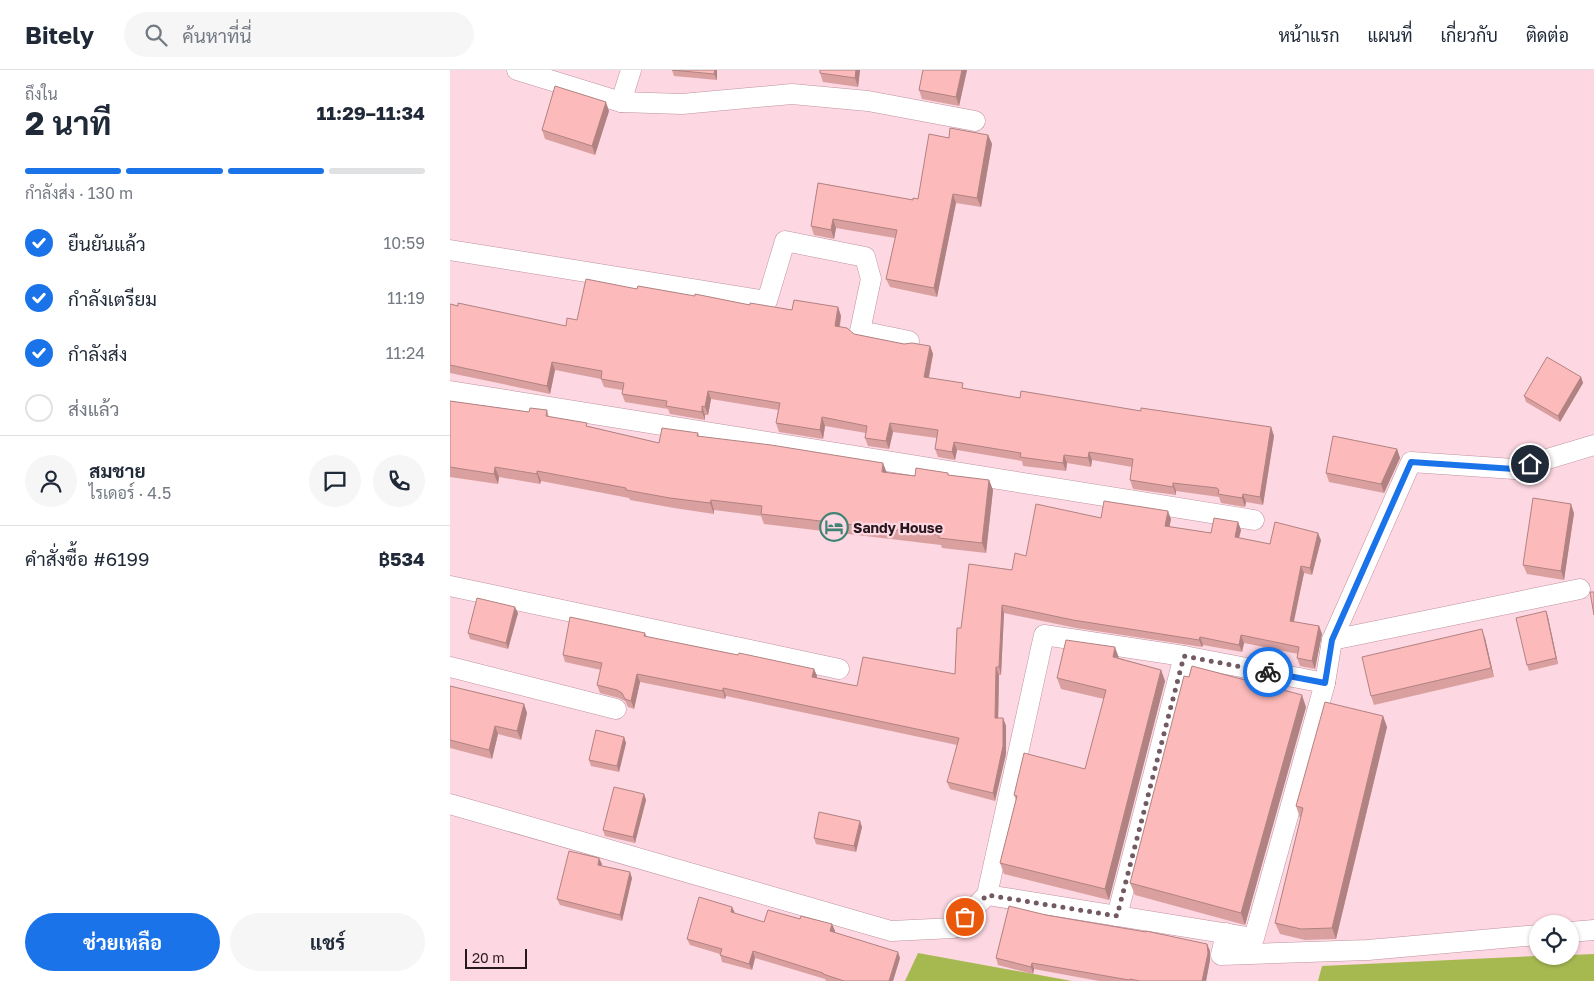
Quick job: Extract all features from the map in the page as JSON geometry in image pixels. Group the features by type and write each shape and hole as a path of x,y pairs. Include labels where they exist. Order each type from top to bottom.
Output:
{"street":[{"path":"517,70 622,102 682,104 792,94 868,101 975,121"},
{"path":"622,102 631,70"},
{"path":"450,250 767,300 785,241 865,257 871,278 860,331 909,341"},
{"path":"450,390 1254,520"},
{"path":"987,895 1254,938 1325,683 1332,640 1411,462 1514,469 1594,445"},
{"path":"450,586 839,669"},
{"path":"1332,640 1580,589"},
{"path":"450,804 891,931 954,928 987,895 1044,635 1184,656 1325,683"},
{"path":"1117,916 1184,656"},
{"path":"450,667 616,709"},
{"path":"1579,931 1594,930"},
{"path":"1226,934 1221,955 1368,950 1529,936"}],"green space":[{"path":"918,953 1072,981 905,981"},
{"path":"1594,954 1594,981 1318,981 1322,966 1529,956 1529,965 1579,965 1579,955"}],"building":[{"path":"672,70 715,70 714,74"},
{"path":"820,70 856,70 855,78 820,73"},
{"path":"923,70 962,70 956,97 919,90"},
{"path":"555,86 606,102 592,146 542,130"},
{"path":"950,128 988,135 977,198 953,194 934,288 886,279 897,230 833,219 831,230 811,226 818,183 913,200 913,198 918,199 929,134 949,138"},
{"path":"586,279 637,289 638,286 695,296 695,294 750,305 750,303 792,310 794,300 838,307 835,326 847,328 854,334 904,344 912,343 930,346 924,377 963,383 962,388 1020,398 1021,391 1141,411 1141,408 1271,427 1260,497 1243,494 1242,498 1218,494 1219,490 1217,488 1173,483 1173,487 1130,480 1133,459 1089,452 1088,458 1064,455 1063,463 1020,457 1021,453 954,442 952,452 935,449 938,430 890,423 886,441 865,438 867,426 822,417 820,430 776,423 780,403 708,391 705,407 702,406 702,412 666,406 667,401 622,394 624,383 601,379 602,371 552,362 547,386 450,365 450,304 458,306 458,303 566,326 567,318 577,320"},
{"path":"1547,357 1581,377 1558,416 1524,396"},
{"path":"450,401 529,412 530,408 547,410 546,416 587,423 586,426 659,443 662,428 698,433 697,436 771,445 883,463 882,472 915,476 916,468 948,473 948,475 989,480 982,543 939,538 939,535 761,514 762,506 711,500 710,503 670,498 537,471 537,474 495,467 494,474 450,467"},
{"path":"1333,436 1397,449 1381,484 1326,473"},
{"path":"1533,498 1571,504 1561,571 1523,565"},
{"path":"1104,501 1168,511 1165,526 1211,533 1214,518 1238,522 1235,537 1270,544 1275,522 1318,533 1310,568 1301,566 1290,621 1319,626 1312,661 1297,658 1299,647 1241,635 1239,645 1200,637 1199,640 1073,620 1002,605 999,667 996,667 995,718 1003,718 1003,746 993,793 947,782 959,738 723,688 723,691 637,674 631,701 625,699 622,693 617,690 597,685 602,663 563,655 570,617 645,633 644,636 814,669 812,677 857,686 863,657 955,674 957,628 961,628 969,564 1012,570 1015,553 1026,556 1036,504 1101,518"},
{"path":"1590,592 1594,592 1594,615"},
{"path":"477,598 515,607 506,643 468,633"},
{"path":"1546,611 1556,658 1527,665 1516,618"},
{"path":"1482,629 1491,668 1371,696 1362,657"},
{"path":"1066,640 1115,647 1113,657 1161,670 1105,889 1000,863 1017,796 1014,795 1024,753 1085,769 1106,690 1057,678"},
{"path":"1192,666 1302,695 1241,913 1130,883 1184,676 1189,677"},
{"path":"450,686 524,704 517,731 495,726 489,750 450,740"},
{"path":"1325,702 1383,716 1332,928 1301,929 1275,923 1303,808 1296,806"},
{"path":"596,730 624,737 617,766 589,760"},
{"path":"614,787 644,794 633,837 603,830"},
{"path":"819,812 860,821 854,846 814,838"},
{"path":"569,851 599,858 598,865 630,872 620,915 557,899"},
{"path":"699,897 732,907 731,912 764,922 768,910 800,919 801,916 832,924 830,931 898,952 889,981 844,981 753,951 749,964 720,955 722,949 687,939"},
{"path":"1009,906 1046,915 1146,931 1207,944 1208,953 1202,981 1129,980 1032,963 1031,967 996,958"}],"way so far":[{"path":"965,917 987,895 1117,916 1184,656 1268,672"}],"place":[{"name":"Sandy House","path":"834,527"}],"route":[{"path":"1268,672 1325,683 1332,640 1411,462 1514,469 1530,464"}]}
